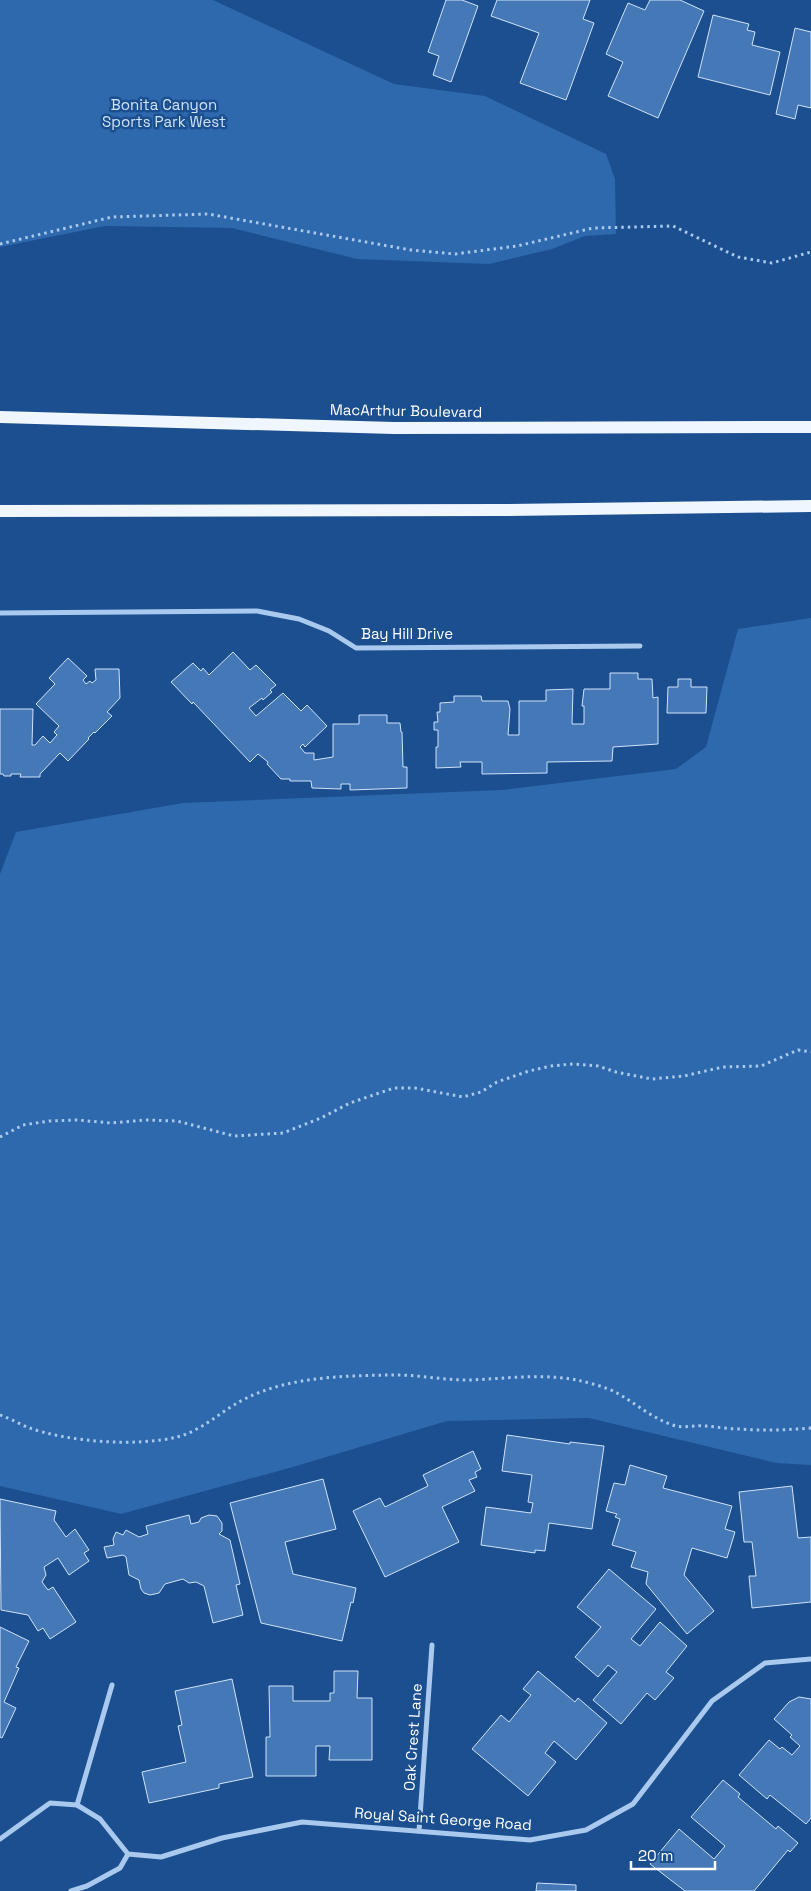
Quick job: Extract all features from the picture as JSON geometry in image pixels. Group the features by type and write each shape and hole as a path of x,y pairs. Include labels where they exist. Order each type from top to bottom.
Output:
{"main road":[{"name":"MacArthur Boulevard","path":"0,417 394,428 811,427"},
{"path":"0,512 503,510 811,506"}],"street":[{"name":"Bay Hill Drive","path":"0,613 257,611 299,619 329,631 356,648 640,646"},
{"name":"Oak Crest Lane","path":"419,1831 432,1645"},
{"name":"Royal Saint George Road","path":"128,1854 161,1857 222,1838 302,1822 530,1840 586,1830 633,1804 712,1701 765,1663 811,1659"},
{"path":"77,1805 112,1685"},
{"path":"0,1840 50,1803 77,1805 100,1819 128,1854 120,1868 86,1886 71,1891"}],"path":[{"path":"0,244 112,217 208,214 411,250 455,254 516,246 593,228 673,226 738,257 772,262 811,252"},
{"path":"0,1137 23,1125 49,1121 77,1120 111,1123 146,1120 177,1121 234,1136 283,1133 313,1122 350,1103 394,1088 415,1088 463,1097 481,1092 497,1082 551,1066 573,1064 598,1066 616,1072 652,1079 684,1076 722,1067 761,1066 798,1050 811,1052"},
{"path":"0,1415 28,1427 59,1435 99,1441 142,1442 178,1436 210,1422 240,1402 272,1388 299,1382 335,1376 392,1375 467,1380 526,1376 576,1380 598,1386 616,1392 655,1418 678,1426 769,1430 811,1428"}],"green space":[{"name":"Bonita Canyon Sports Park West","path":"0,0 213,0 394,84 485,96 606,154 615,179 616,234 585,236 552,249 489,264 357,259 232,228 105,226 0,247"},
{"path":"811,618 811,1465 776,1463 589,1418 447,1421 293,1467 121,1514 0,1486 0,874 16,832 183,803 502,790 676,769 706,747 738,629"}],"building":[{"path":"446,0 462,0 478,6 451,82 433,75 439,56 428,52"},
{"path":"497,0 590,0 583,19 594,23 566,100 520,83 539,33 491,16"},
{"path":"650,0 680,0 704,11 658,118 608,96 623,62 606,54 628,3 645,10"},
{"path":"713,15 749,24 747,30 755,32 752,45 780,52 770,95 698,77"},
{"path":"795,28 811,32 811,108 798,105 795,119 776,114"},
{"path":"233,652 250,670 256,665 276,685 270,690 272,692 263,700 262,698 249,708 256,716 283,693 301,711 307,705 327,726 305,747 303,744 300,747 305,753 314,753 314,760 333,757 333,724 359,724 359,715 387,715 387,723 400,723 403,767 407,767 407,788 350,790 350,784 341,784 341,789 312,788 311,781 281,779 267,764 268,762 258,754 250,762 193,702 192,704 171,682 193,663 201,671 203,668 209,675"},
{"path":"68,658 87,676 83,680 86,684 96,680 95,669 119,669 120,698 107,712 112,716 88,738 68,761 60,753 40,774 40,777 20,777 21,774 4,776 0,774 0,709 33,709 32,745 35,745 43,736 50,743 57,735 54,732 59,726 36,704 55,684 49,678"},
{"path":"610,673 638,673 638,679 652,679 653,698 658,697 658,744 613,747 612,761 547,762 547,773 482,774 482,762 460,762 461,767 436,768 438,730 434,730 434,722 438,722 437,712 440,712 440,703 454,702 454,696 481,696 482,701 508,701 510,709 508,735 519,735 519,701 546,701 546,690 573,689 572,724 584,724 584,706 582,706 584,689 610,689"},
{"path":"678,679 691,679 691,687 707,687 706,713 667,713 668,687 678,687"},
{"path":"507,1435 570,1444 570,1442 604,1446 592,1529 549,1523 545,1551 535,1550 535,1553 481,1545 486,1507 531,1513 533,1503 528,1502 532,1475 502,1471"},
{"path":"473,1451 481,1469 475,1472 477,1477 469,1480 475,1491 442,1507 459,1542 385,1577 353,1511 380,1498 385,1507 428,1486 423,1475"},
{"path":"630,1465 667,1476 663,1488 732,1506 725,1529 735,1532 727,1558 692,1548 684,1575 714,1611 687,1634 646,1584 648,1572 631,1567 636,1552 612,1545 620,1519 615,1517 617,1514 606,1511 614,1483 625,1485"},
{"path":"323,1479 336,1529 285,1542 293,1574 356,1588 342,1641 261,1623 230,1503"},
{"path":"792,1486 798,1538 811,1537 811,1602 752,1608 749,1576 756,1576 752,1542 744,1542 739,1492"},
{"path":"0,1499 56,1511 54,1520 66,1537 75,1529 89,1550 84,1553 89,1561 69,1575 58,1558 44,1567 46,1575 42,1582 48,1590 53,1587 76,1622 50,1639 43,1628 38,1631 28,1615 1,1610"},
{"path":"189,1515 191,1524 199,1522 201,1518 209,1515 217,1516 222,1523 222,1531 219,1534 230,1540 240,1584 236,1585 243,1615 213,1623 204,1586 196,1582 189,1583 183,1579 165,1584 159,1593 150,1595 144,1593 141,1589 139,1580 129,1575 126,1557 123,1555 107,1558 104,1547 114,1545 113,1539 116,1532 123,1535 126,1530 139,1537 148,1534 146,1526"},
{"path":"609,1569 656,1609 631,1639 640,1646 660,1622 687,1646 666,1672 674,1678 655,1700 647,1693 621,1724 593,1700 617,1672 608,1665 598,1677 575,1657 601,1627 577,1607"},
{"path":"0,1627 29,1641 16,1667 19,1668 4,1702 16,1708 2,1738 0,1737"},
{"path":"334,1671 358,1671 357,1698 372,1698 372,1760 329,1760 330,1746 316,1746 316,1776 266,1776 266,1737 270,1737 269,1686 293,1686 293,1701 330,1701 330,1693 334,1693"},
{"path":"538,1671 575,1702 578,1698 607,1723 576,1760 554,1741 545,1753 556,1762 528,1796 472,1749 501,1715 509,1722 531,1695 523,1689"},
{"path":"232,1679 253,1777 219,1784 219,1788 149,1803 142,1772 186,1762 178,1726 182,1725 175,1691"},
{"path":"799,1697 811,1699 811,1818 806,1824 770,1795 767,1799 739,1775 769,1740 780,1749 782,1747 792,1755 800,1746 790,1737 792,1735 774,1719 789,1702"},
{"path":"723,1780 740,1794 738,1797 776,1829 778,1826 798,1843 790,1852 788,1850 754,1891 685,1891 650,1864 679,1829 714,1859 725,1846 691,1817"},
{"path":"537,1883 576,1885 576,1891 536,1891"}]}
